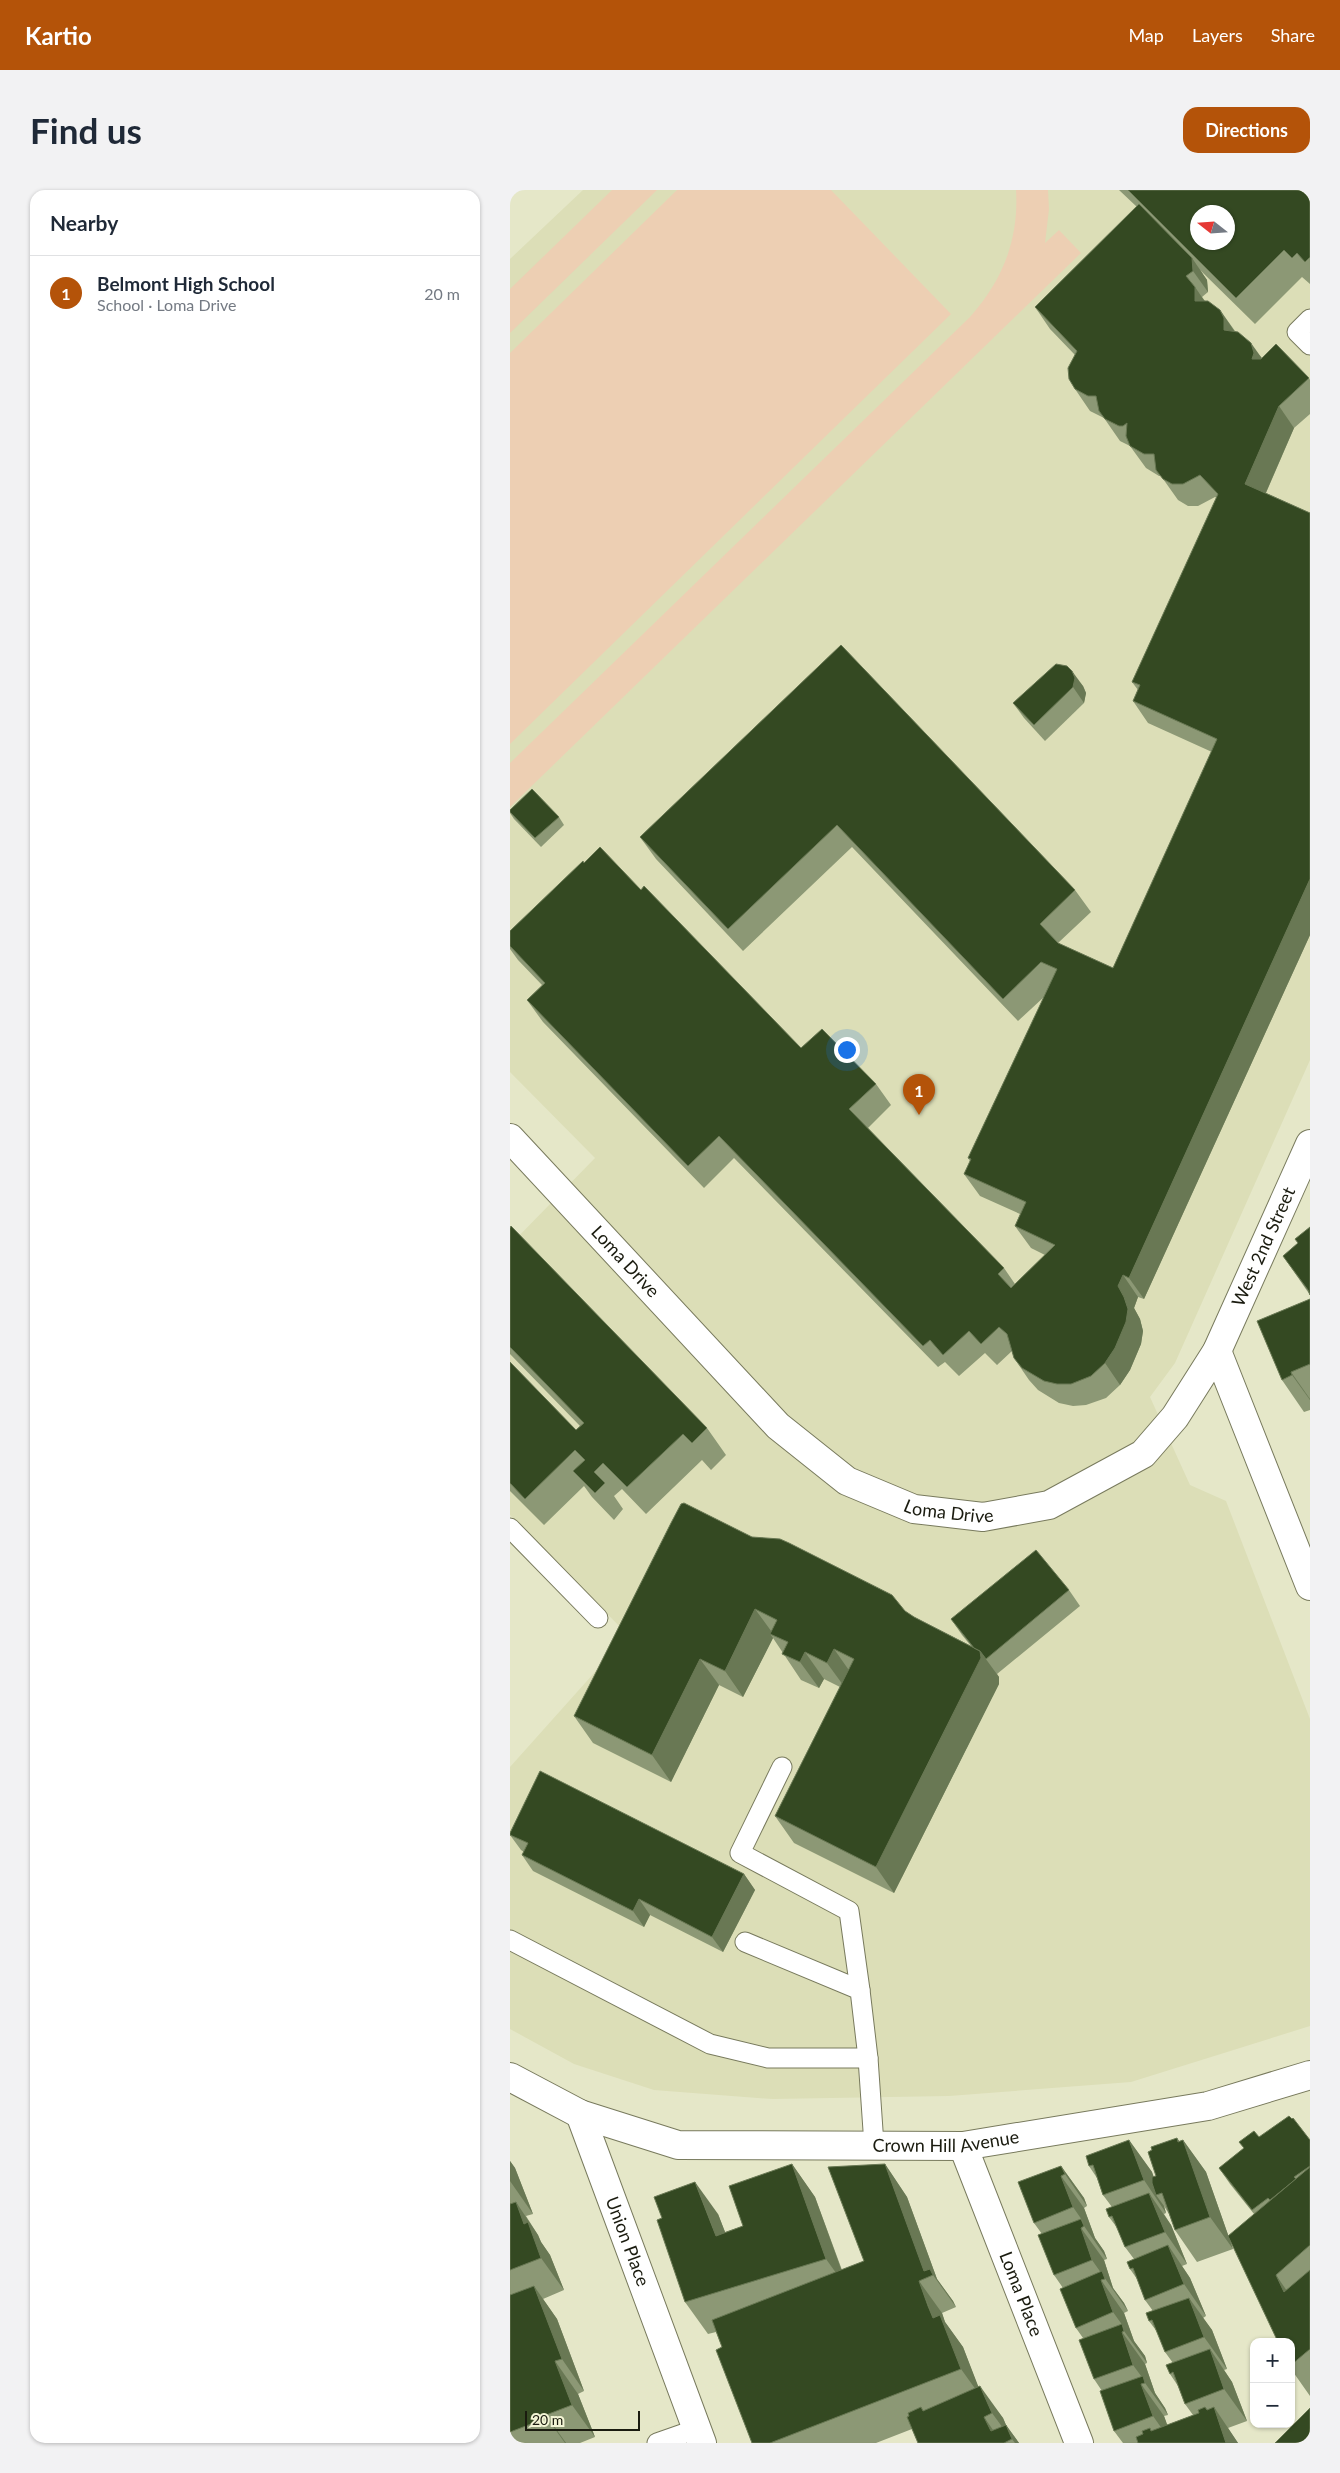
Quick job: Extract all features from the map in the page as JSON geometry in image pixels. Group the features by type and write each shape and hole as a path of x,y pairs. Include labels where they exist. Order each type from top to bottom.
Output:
{"street":[{"name":"Loma Drive","path":"510,1138 778,1426 847,1481 914,1509 983,1517 1049,1505 1143,1454 1175,1417 1217,1351"},
{"name":"West 2nd Street","path":"1217,1351 1310,1144"},
{"path":"1217,1351 1310,1586"},
{"name":"Crown Hill Avenue","path":"580,2114 678,2145 963,2146 1208,2106 1310,2075"},
{"path":"510,2077 580,2114"},
{"name":"Union Place","path":"580,2114 700,2436"},
{"name":"Loma Place","path":"963,2146 1080,2443"}],"lane":[{"path":"1310,319 1297,332 1310,345"},
{"path":"510,1528 598,1618"},
{"path":"782,1767 740,1853 848,1911 868,2058 874,2145"},
{"path":"510,1940 710,2044 768,2058 868,2058"},
{"path":"746,1942 860,1990"},
{"path":"657,2443 700,2436"}],"shaded area":[{"path":"583,190 1310,190 1310,1060 1175,1363 1150,1397 1190,1485 1226,1501 1310,1719 1310,2026 1131,2082 949,2096 772,2099 654,2090 574,2064 510,2029 510,1767 628,1635 510,1515 510,1245 595,1158 510,1072 510,259"},
{"path":"612,190 657,190 510,333 510,289"},
{"path":"677,190 831,190 951,314 510,744 510,353"},
{"path":"1016,190 1048,190 1049,209 1045,243 1059,230 1081,253 510,807 510,763 970,317 982,303 1000,273 1011,242 1015,225"}],"building":[{"path":"1128,190 1310,190 1310,257 1305,262 1297,253 1292,258 1284,250 1236,298"},
{"path":"1139,204 1192,258 1193,271 1186,276 1195,287 1195,301 1208,301 1220,310 1224,318 1224,330 1238,332 1251,343 1254,353 1252,359 1261,359 1276,344 1309,378 1279,406 1245,484 1310,513 1310,879 1129,1278 1123,1275 1118,1286 1128,1309 1126,1322 1115,1348 1105,1363 1091,1376 1071,1384 1057,1384 1044,1381 1022,1368 1014,1358 1007,1334 999,1327 981,1344 969,1331 943,1355 930,1340 923,1346 719,1136 688,1166 527,1000 545,983 510,946 510,931 600,847 641,890 644,886 801,1048 822,1029 876,1084 849,1109 1004,1268 998,1274 1011,1288 1055,1245 1015,1226 1026,1202 964,1174 971,1159 968,1158 1057,969 1041,962 1003,999 837,825 728,929 640,837 841,645 1075,890 1040,924 1058,943 1113,968 1217,739 1133,701 1140,685 1132,682 1218,494 1200,475 1183,484 1172,484 1163,479 1156,470 1154,454 1144,454 1130,446 1126,436 1127,423 1119,426 1105,419 1099,411 1096,396 1088,396 1075,389 1069,379 1068,368 1077,351 1035,307"},
{"path":"1056,664 1067,666 1072,671 1075,678 1073,687 1034,725 1013,703"},
{"path":"532,789 559,817 535,838 510,812"},
{"path":"511,1226 707,1428 692,1443 683,1434 627,1487 603,1463 594,1472 605,1483 595,1493 573,1471 585,1460 575,1450 525,1499 510,1483 510,1362 576,1430 584,1423 510,1347"},
{"path":"1310,1227 1310,1295 1283,1256 1298,1243 1295,1239"},
{"path":"1310,1299 1310,1364 1291,1372 1292,1375 1282,1380 1257,1321"},
{"path":"684,1503 752,1537 780,1539 789,1543 892,1595 905,1611 914,1617 980,1651 981,1658 876,1867 775,1816 854,1659 834,1649 827,1663 805,1652 800,1662 782,1654 788,1642 770,1634 777,1620 755,1609 725,1671 700,1659 652,1755 574,1716 671,1523 681,1504"},
{"path":"1036,1550 1069,1590 986,1659 980,1651 974,1648 951,1619"},
{"path":"540,1771 744,1874 712,1937 639,1899 633,1911 522,1855 528,1843 510,1835 510,1833"},
{"path":"1289,2116 1293,2118 1310,2140 1310,2166 1294,2177 1296,2179 1270,2200 1268,2198 1252,2210 1219,2168 1244,2148 1239,2142 1254,2131 1259,2137"},
{"path":"1177,2138 1178,2142 1183,2140 1210,2217 1175,2230 1162,2193 1156,2195 1152,2177 1156,2176 1148,2152 1152,2150 1151,2147"},
{"path":"1129,2140 1144,2180 1103,2195 1093,2165 1089,2166 1086,2156"},
{"path":"792,2164 826,2259 685,2302 657,2220 662,2218 654,2197 695,2182 716,2236 743,2226 729,2186"},
{"path":"885,2164 924,2271 930,2269 933,2275 919,2281 928,2306 933,2318 940,2315 961,2369 770,2443 752,2443 716,2350 722,2347 712,2320 864,2261 828,2167"},
{"path":"1061,2166 1065,2174 1061,2176 1073,2207 1034,2223 1018,2182"},
{"path":"1310,2167 1310,2245 1276,2275 1284,2292 1310,2270 1310,2349 1295,2362 1295,2338 1276,2338 1228,2236"},
{"path":"1149,2193 1165,2232 1125,2247 1112,2216 1109,2217 1106,2209"},
{"path":"516,2202 524,2224 528,2222 541,2258 510,2270 510,2204"},
{"path":"1081,2219 1084,2226 1081,2228 1092,2260 1054,2275 1038,2235"},
{"path":"1168,2245 1184,2284 1145,2300 1133,2268 1130,2269 1127,2262"},
{"path":"1102,2271 1105,2279 1101,2280 1113,2312 1076,2328 1060,2289"},
{"path":"534,2286 562,2359 555,2361 572,2405 546,2415 547,2418 510,2432 510,2295"},
{"path":"1189,2298 1204,2337 1165,2352 1152,2320 1149,2321 1146,2313"},
{"path":"1122,2324 1124,2331 1122,2332 1133,2365 1094,2379 1079,2340"},
{"path":"1210,2349 1224,2389 1185,2404 1173,2372 1170,2374 1166,2365"},
{"path":"1143,2376 1145,2383 1141,2384 1153,2416 1114,2431 1100,2391"},
{"path":"980,2386 992,2413 984,2417 991,2431 1006,2425 1012,2439 1004,2443 918,2443 907,2417 909,2416 908,2413 921,2407 923,2411"},
{"path":"1205,2407 1207,2410 1214,2407 1226,2443 1138,2443 1136,2437 1143,2434 1142,2431 1150,2428 1151,2431 1199,2413 1198,2410"},
{"path":"1310,2408 1310,2443 1275,2443 1290,2428 1295,2428 1295,2423"}],"place":[{"name":"Belmont High School","path":"919,1115"}]}
